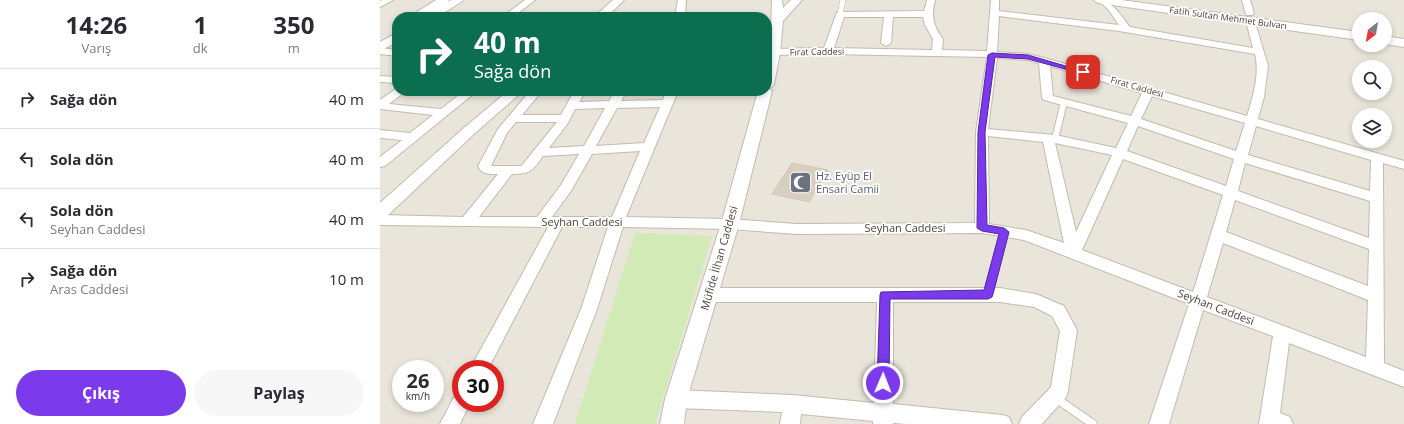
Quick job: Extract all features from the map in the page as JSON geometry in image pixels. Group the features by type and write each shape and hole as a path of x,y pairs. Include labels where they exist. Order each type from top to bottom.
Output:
{"street":[{"path":"380,4 389,0"},
{"path":"423,12 444,0"},
{"path":"439,12 459,0"},
{"path":"514,12 531,0"},
{"path":"606,12 619,0"},
{"path":"681,12 682,0"},
{"path":"772,48 779,19 777,0"},
{"path":"779,19 797,0"},
{"path":"931,0 926,14 932,31 938,39 936,54"},
{"path":"982,228 982,132 992,55 995,0"},
{"path":"1100,0 1110,7 1127,30"},
{"name":"Fatih Sultan Mehmet Bulvarı","path":"1100,0 1250,17 1352,25"},
{"name":"Fatih Sultan Mehmet Bulvarı","path":"1149,0 1352,35"},
{"path":"1159,424 1219,235 1258,97 1263,66 1258,52 1246,0"},
{"path":"994,13 1127,30 1258,52"},
{"path":"828,51 840,14 926,14"},
{"path":"886,43 889,14"},
{"path":"380,37 392,30"},
{"path":"380,47 392,39"},
{"path":"1392,41 1404,43"},
{"path":"380,51 392,52"},
{"name":"Fırat Caddesi","path":"772,52 828,51 1028,57 1149,90 1404,165"},
{"path":"1044,61 1048,98 1135,121 1241,157 1377,198"},
{"path":"380,79 392,80"},
{"path":"1073,253 1149,90"},
{"path":"380,105 393,96"},
{"path":"380,163 464,96"},
{"path":"381,212 470,130 510,96"},
{"path":"532,96 502,132 484,166 485,168 489,170 523,170 528,167 541,152 577,96"},
{"path":"541,222 566,188 618,96"},
{"name":"Müfide İlhan Caddesi","path":"672,424 676,400 730,224 764,96"},
{"path":"572,106 614,105 669,97"},
{"path":"543,424 590,309 617,222 669,97"},
{"path":"380,105 442,113"},
{"path":"512,119 564,118"},
{"path":"982,132 1051,139 1120,153 1376,246"},
{"path":"380,134 412,137"},
{"path":"1051,139 1073,253"},
{"path":"541,152 648,147"},
{"path":"1375,368 1377,157"},
{"path":"468,222 508,170"},
{"name":"Seyhan Caddesi","path":"381,212 468,222 730,224 797,229 982,228 1026,235 1404,379"},
{"path":"484,360 558,222"},
{"path":"1219,235 1376,296"},
{"path":"709,295 1000,294 1036,301 1058,311 1069,330 1059,391 1029,424"},
{"path":"883,418 885,295"},
{"path":"1274,422 1282,332"},
{"path":"676,400 793,404 883,418 1002,424"},
{"path":"790,424 793,404"},
{"path":"450,424 456,412"}],"lane":[{"path":"840,14 843,0"},
{"path":"1051,139 1064,102"},
{"path":"988,294 1004,232"},
{"path":"1054,397 1093,424"}],"shaded area":[{"path":"380,0 1404,0 1404,424 380,424"}],"green space":[{"path":"635,233 712,236 655,424 575,424"}],"building":[{"name":"Hz. Eyüp El Ensari Camii","path":"792,163 828,170 809,202 772,194"}],"place":[{"name":"Hz. Eyüp El Ensari Camii","path":"800,182"}],"route":[{"path":"883,383 885,295 988,294 1004,232 982,228 982,132 992,55 1028,57 1083,72"}]}
